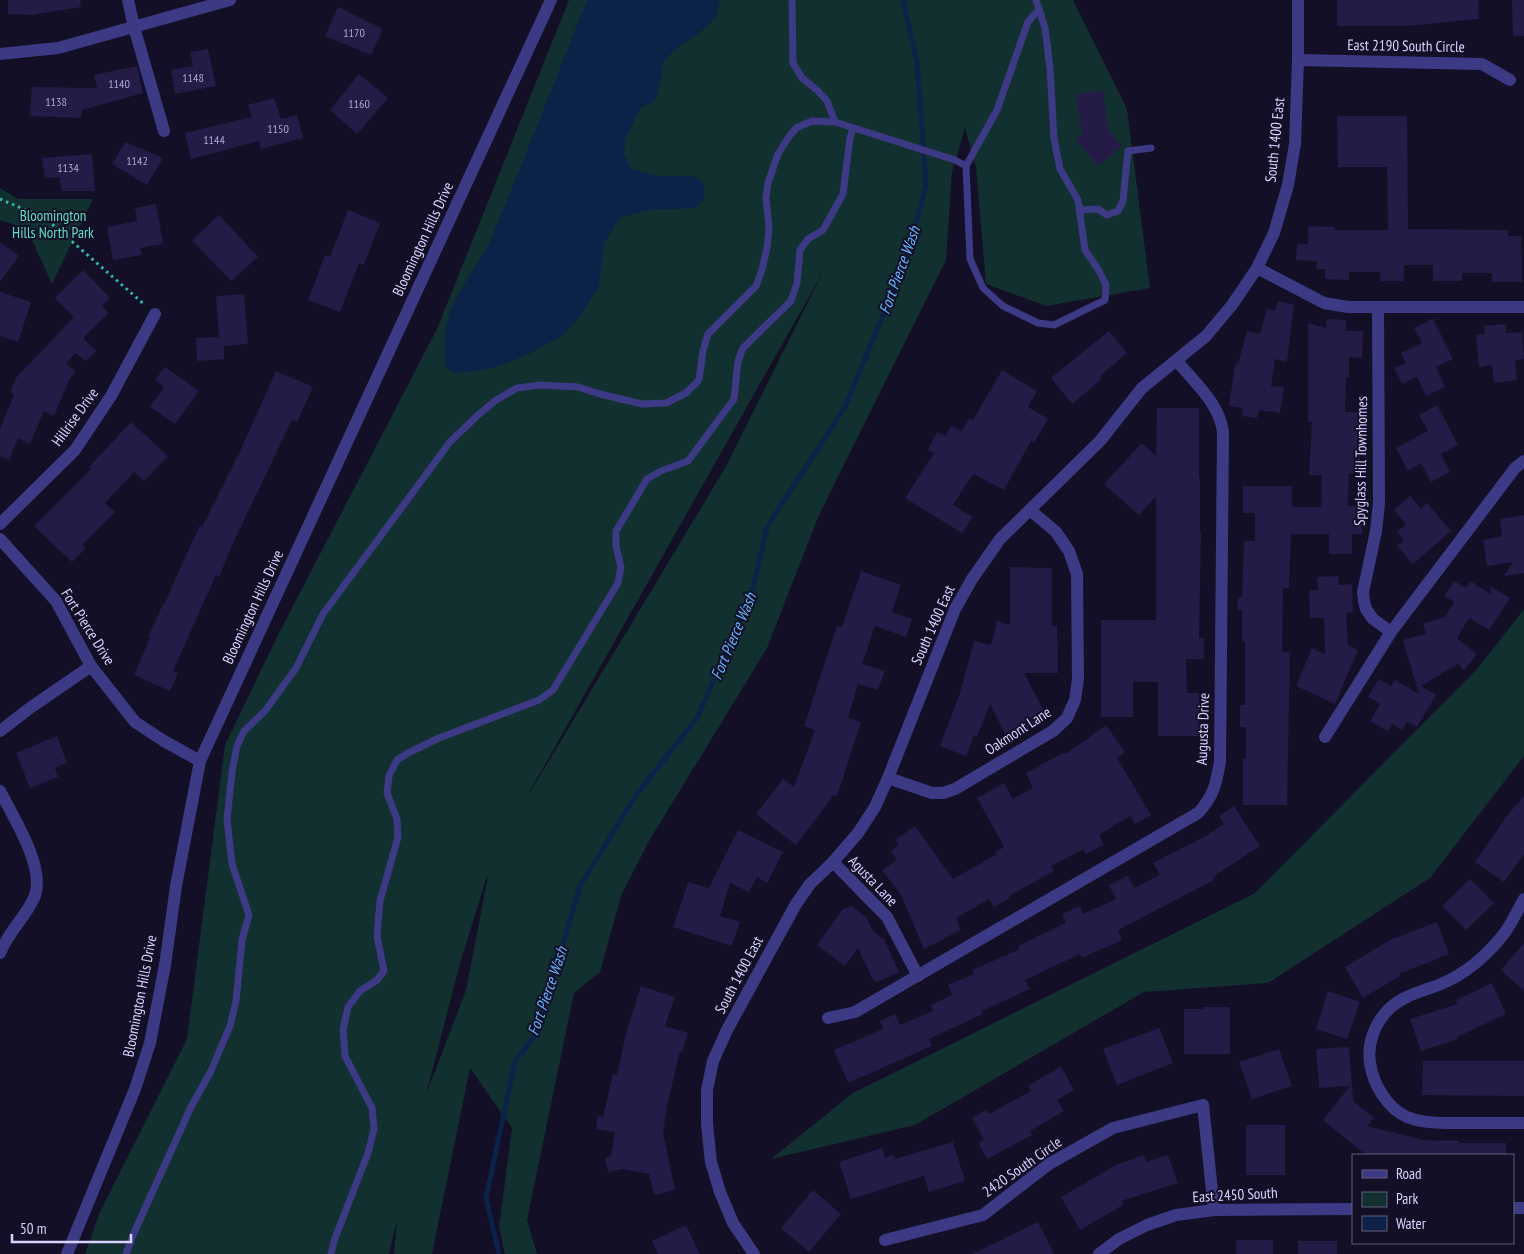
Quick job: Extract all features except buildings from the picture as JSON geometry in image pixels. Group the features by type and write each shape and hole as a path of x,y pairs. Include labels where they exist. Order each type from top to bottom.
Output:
{"street":[{"path":"128,0 164,131"},
{"path":"0,54 58,48 230,0"},
{"name":"Bloomington Hills Drive","path":"66,1254 135,1089 150,1043 165,964 176,886 200,761 551,0"},
{"name":"South 1400 East","path":"754,1254 733,1223 720,1192 711,1162 707,1124 707,1090 713,1061 727,1030 796,904 810,884 833,862 858,833 875,807 955,609 972,579 1000,539 1100,441 1142,388 1206,336 1232,305 1257,268 1274,233 1288,185 1294,144 1298,60 1298,0"},
{"name":"East 2190 South Circle","path":"1298,60 1482,64 1510,80"},
{"path":"1257,268 1324,303 1348,308 1524,307"},
{"name":"Spyglass Hill Townhomes","path":"1378,308 1379,503 1376,531 1363,592 1364,600 1373,619 1391,632"},
{"name":"Hillrise Drive","path":"0,524 75,450 111,396 155,314"},
{"name":"Augusta Drive","path":"828,1018 855,1012 1198,813 1209,802 1216,783 1220,762 1223,432 1221,419 1214,406 1177,360"},
{"path":"1325,737 1391,632 1515,468 1524,461"},
{"name":"Oakmont Lane","path":"888,778 932,792 943,793 955,789 1053,731 1067,718 1075,700 1078,679 1076,574 1069,552 1056,532 1030,510"},
{"name":"Fort Pierce Drive","path":"0,539 56,601 91,666 135,722 200,761"},
{"path":"0,731 91,666"},
{"path":"0,792 29,848 38,873 35,897 4,942 0,953"},
{"name":"Agusta Lane","path":"833,862 887,917 918,976"},
{"path":"1524,899 1504,935 1464,972 1442,984 1409,996 1390,1007 1379,1021 1372,1036 1369,1056 1372,1074 1380,1091 1391,1104 1406,1116 1427,1123 1524,1123"},
{"name":"2420 South Circle","path":"885,1240 983,1214 1049,1164 1113,1128 1203,1105 1214,1210"},
{"name":"East 2450 South","path":"1099,1254 1119,1239 1147,1225 1176,1215 1214,1210 1352,1209"}],"lane":[{"path":"792,0 793,63 802,78 827,101 835,122"},
{"path":"1036,0 1039,9 1045,28 1050,68 1054,138 1060,168 1078,200 1085,250 1106,285 1105,300 1054,324 1038,324 1003,306 984,288 970,259 966,166 997,110 1028,22 1039,9"},
{"path":"126,1254 191,1107 211,1071 230,1026 236,1001 242,940 249,915 232,864 227,819 238,746 244,731 266,711 296,668 323,614 450,442 496,400 517,388 541,385 578,387 642,404 666,403 686,393 698,380 708,334 756,286 767,248 769,228 766,198 768,183 778,154 796,128 812,121 835,122 955,160 966,166"},
{"path":"331,1254 334,1241 368,1153 374,1130 372,1108 345,1056 343,1029 348,1007 360,991 377,980 384,971 377,936 380,901 398,837 397,819 387,793 389,776 397,760 408,753 439,738 539,700 553,690 618,584 621,567 616,546 616,531 647,479 661,471 688,461 734,399 738,361 743,348 791,301 798,283 800,250 808,239 823,230 843,194 850,138 854,128"},
{"path":"1079,210 1098,209 1107,214 1118,211 1123,201 1128,151 1151,148"}],"path":[{"path":"0,198 45,218 155,314"}],"green space":[{"path":"569,0 1073,0 1127,109 1150,288 1046,306 986,284 976,168 965,128 952,172 946,260 819,515 767,648 649,841 621,896 600,972 574,993 527,1220 537,1254 505,1254 499,1227 512,1128 470,1068 432,1254 394,1254 397,1220 389,1254 85,1254 100,1212 187,1039 225,745 279,633 437,329","holes":["823,272 725,468 529,794 529,793","488,876 466,990 426,1095 459,967"]},
{"name":"Bloomington Hills North Park","path":"0,188 18,199 93,199 52,284 27,229 0,220"},
{"path":"1524,609 1524,756 1430,878 1268,983 1144,992 915,1125 771,1159 853,1093 1255,893 1478,668"}],"water":[{"path":"587,0 720,0 716,17 704,29 674,50 663,63 658,93 653,102 640,108 625,139 624,154 630,168 657,176 691,176 701,180 705,191 702,202 694,208 647,210 619,218 604,243 599,286 579,318 560,337 527,355 490,369 455,373 446,367 445,342 448,318 456,298 490,241"}],"waterway":[{"name":"Fort Pierce Wash","path":"499,1254 486,1198 515,1061 537,1033 580,886 636,795 697,718 751,597 767,527 845,407 908,255 926,185 917,62 903,0"}]}
